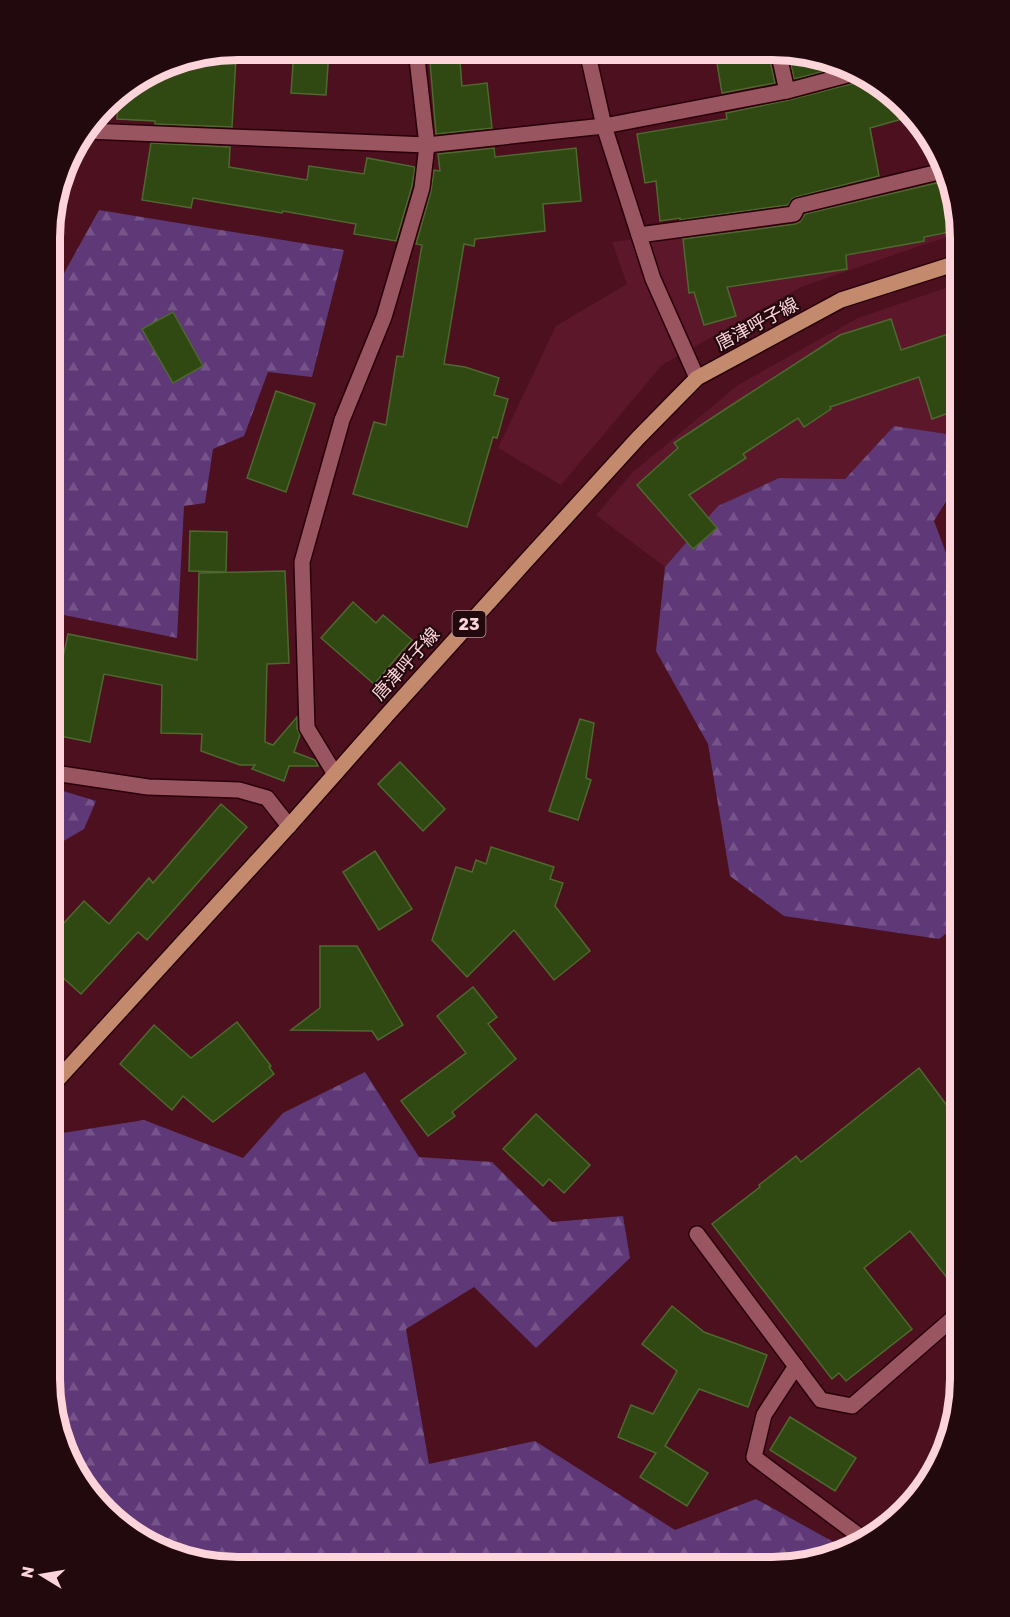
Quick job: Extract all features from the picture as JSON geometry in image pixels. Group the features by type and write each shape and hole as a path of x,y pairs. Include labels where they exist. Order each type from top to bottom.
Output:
{"main road":[{"name":"唐津呼子線","path":"60,1077 638,438 697,378 841,300 950,265"}],"street":[{"path":"335,774 307,728 302,562 342,420 384,317 422,188 427,146 417,60"},
{"path":"589,60 604,126 653,279 697,378"},
{"path":"780,61 788,91"},
{"path":"96,131 427,146 604,126 788,91 844,76"},
{"path":"639,234 794,214 798,206 937,172"},
{"path":"60,773 148,787 240,790 267,798 289,826"},
{"path":"697,1234 821,1400 852,1406 950,1321"},
{"path":"796,1366 764,1415 754,1457 859,1534"}],"shaded area":[{"path":"939,178 947,203 950,237 801,287 662,365 561,485 498,448 556,326 627,284 612,242 798,218 803,210"},
{"path":"950,286 950,433 894,426 845,479 779,478 719,506 665,567 596,515 632,473 738,385 858,318"}],"green space":[{"path":"99,210 344,250 312,377 268,372 244,436 213,449 205,503 184,506 177,638 60,614 60,274 63,275"},
{"path":"894,426 947,434 950,441 950,495 934,521 950,563 950,931 939,939 784,916 730,876 708,744 656,651 665,567 718,506 779,478 845,479"},
{"path":"60,790 96,801 84,829 60,843"},
{"path":"365,1072 419,1157 492,1162 552,1222 623,1216 630,1258 536,1348 474,1287 406,1329 429,1464 535,1441 675,1530 756,1499 837,1544 807,1554 772,1557 238,1557 192,1551 149,1533 130,1520 112,1505 84,1468 69,1436 63,1414 60,1379 60,1133 144,1120 243,1158 283,1113"}],"building":[{"path":"236,60 232,127 155,124 155,121 117,119 117,107 159,78 203,63"},
{"path":"293,60 328,60 326,95 291,93"},
{"path":"430,60 460,60 462,86 487,83 492,128 436,134"},
{"path":"716,60 770,60 775,83 722,93"},
{"path":"790,62 829,70 794,79"},
{"path":"854,83 861,84 880,97 903,119 870,128 879,176 796,197 788,205 660,221 656,181 645,183 637,134 727,119 726,113"},
{"path":"151,143 230,147 229,167 307,180 309,166 364,174 367,158 415,167 412,186 396,241 354,234 356,224 283,211 282,213 193,198 191,208 142,200"},
{"path":"494,148 495,157 576,148 581,201 543,204 545,231 475,239 474,246 464,244 444,364 465,367 499,378 494,395 508,399 497,438 493,437 467,527 353,494 374,422 386,425 397,356 403,357 422,245 416,244 431,191 434,170 440,171 438,154"},
{"path":"940,182 947,203 949,232 924,237 924,241 846,255 847,269 727,287 736,316 704,325 694,292 689,293 683,239 795,224 800,222 805,214"},
{"path":"173,312 203,366 173,383 142,329"},
{"path":"891,319 901,350 950,333 950,413 932,419 919,377 830,407 831,409 804,427 798,418 743,454 746,458 689,495 717,528 693,549 637,485 678,448 674,443 840,335"},
{"path":"276,391 315,404 286,492 247,478"},
{"path":"190,531 227,532 226,572 189,571"},
{"path":"285,571 289,663 267,664 265,742 273,745 297,717 297,728 300,735 294,752 315,760 318,766 289,766 284,781 252,769 255,765 240,765 201,751 202,734 161,733 162,685 104,674 90,742 60,736 60,671 68,634 197,660 199,573"},
{"path":"353,602 376,623 383,615 412,640 374,684 321,638"},
{"path":"580,719 594,723 586,778 591,780 578,820 549,811"},
{"path":"400,762 445,809 423,831 378,784"},
{"path":"221,804 247,827 147,940 138,932 81,994 60,975 60,927 84,901 109,924 149,878 153,883"},
{"path":"491,847 554,867 550,879 563,883 555,906 590,951 554,980 514,930 467,977 432,940 456,867 472,872 476,860 486,864"},
{"path":"375,851 412,909 379,930 343,872"},
{"path":"320,946 357,946 403,1025 378,1040 372,1031 291,1030 320,1008"},
{"path":"473,987 497,1017 488,1024 516,1059 452,1112 455,1116 428,1136 401,1101 466,1053 437,1016"},
{"path":"237,1022 271,1066 269,1067 274,1074 213,1122 183,1096 172,1110 120,1064 154,1025 191,1058"},
{"path":"919,1068 950,1110 950,1281 910,1231 864,1268 912,1329 846,1381 839,1373 832,1379 712,1224 796,1156 801,1162"},
{"path":"536,1114 590,1165 564,1193 549,1179 543,1186 503,1149"},
{"path":"672,1306 704,1332 767,1355 748,1407 699,1389 665,1446 708,1473 687,1506 640,1477 656,1453 618,1437 631,1405 653,1414 677,1371 642,1344"},
{"path":"790,1417 856,1458 835,1491 770,1450"}]}
